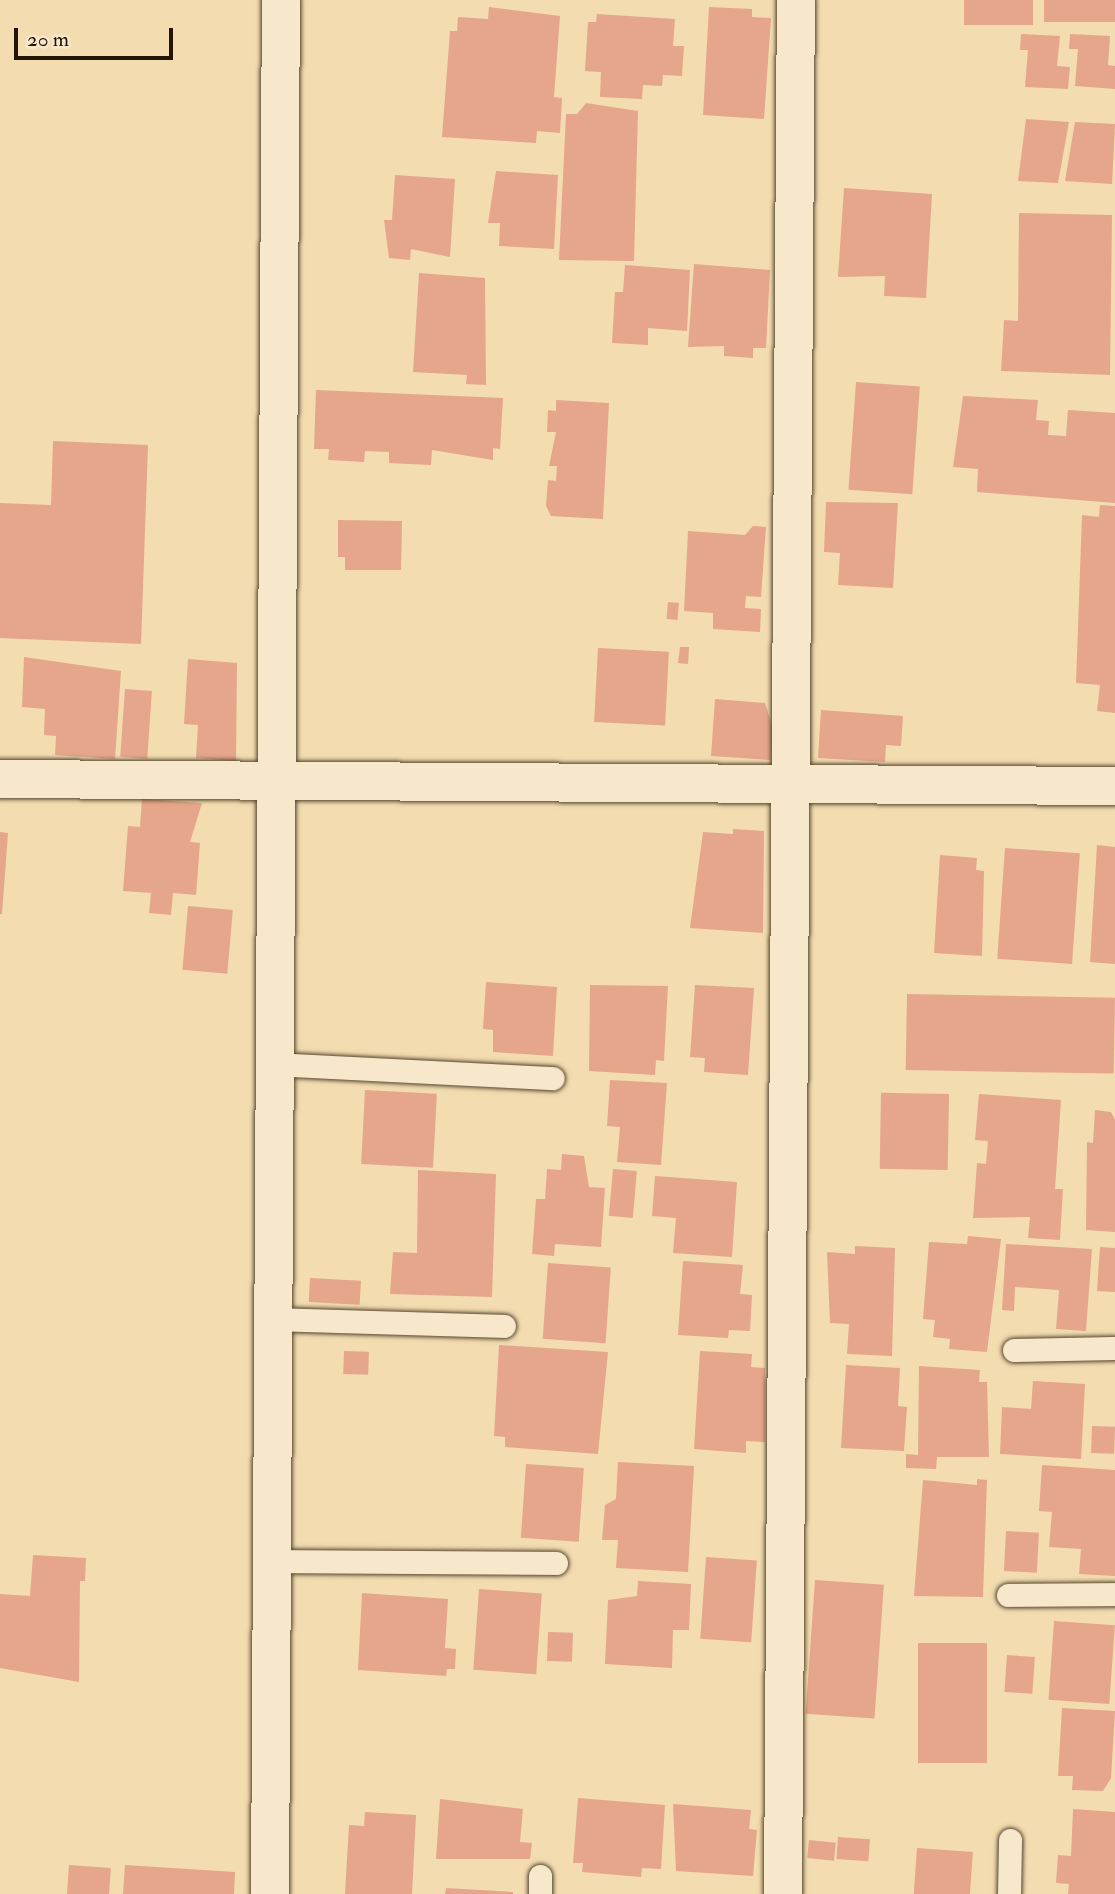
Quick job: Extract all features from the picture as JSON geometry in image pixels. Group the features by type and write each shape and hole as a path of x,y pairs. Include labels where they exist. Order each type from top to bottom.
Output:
{"street":[{"path":"270,1894 281,0"},
{"path":"783,1894 796,0"},
{"path":"0,779 1115,786"}],"lane":[{"path":"274,1064 552,1077"},
{"path":"274,1319 504,1326"},
{"path":"1014,1350 1115,1348"},
{"path":"273,1561 556,1563"},
{"path":"1008,1595 1115,1594"},
{"path":"1009,1894 1010,1840"}],"building":[{"path":"964,0 1033,0 1033,25 964,25"},
{"path":"1044,0 1115,0 1115,22 1044,22"},
{"path":"489,7 560,16 554,97 562,98 560,133 537,131 536,143 442,137 450,31 457,31 458,17 488,19"},
{"path":"709,7 752,9 752,17 771,18 764,119 703,115"},
{"path":"597,14 675,19 673,46 684,46 682,76 663,75 662,86 643,85 642,99 600,97 601,72 585,71 588,22 596,22"},
{"path":"1021,34 1060,36 1057,66 1070,67 1068,89 1025,87 1028,50 1020,50"},
{"path":"1070,34 1110,36 1108,65 1115,66 1115,89 1075,86 1078,49 1069,49"},
{"path":"586,103 638,111 634,261 559,260 566,114 577,114"},
{"path":"1026,119 1069,122 1058,183 1018,181"},
{"path":"1075,122 1115,124 1112,184 1065,181"},
{"path":"496,171 558,175 554,249 499,246 500,223 488,223"},
{"path":"395,175 455,179 450,257 411,249 410,260 389,258 384,220 392,220"},
{"path":"844,188 932,194 926,298 884,296 885,276 838,277"},
{"path":"1019,213 1112,215 1110,375 1001,371 1004,320 1018,321"},
{"path":"694,264 770,270 766,348 753,348 753,358 724,356 724,346 688,347"},
{"path":"625,265 690,270 687,331 648,328 648,345 612,343 615,292 623,292"},
{"path":"419,273 485,278 486,385 466,384 467,375 413,372"},
{"path":"856,382 920,386 912,494 848,490"},
{"path":"316,390 503,398 500,449 493,448 493,460 432,450 431,465 389,463 389,452 365,451 364,462 328,460 329,449 314,449"},
{"path":"963,396 1038,400 1036,420 1049,421 1048,435 1066,436 1068,410 1115,413 1115,503 977,492 978,469 953,467"},
{"path":"556,400 609,403 603,519 551,516 546,506 548,480 556,481 557,466 549,466 556,432 547,432 548,410 556,411"},
{"path":"53,441 148,445 141,644 0,638 0,503 51,505"},
{"path":"826,502 898,503 893,588 838,585 840,553 824,552"},
{"path":"1100,505 1115,506 1115,713 1097,711 1100,685 1076,683 1082,515 1099,517"},
{"path":"338,520 402,521 401,570 345,570 345,557 338,557"},
{"path":"753,526 766,527 761,597 746,596 745,608 761,609 760,632 713,629 713,613 684,611 688,531 745,535"},
{"path":"668,602 679,603 677,620 667,619"},
{"path":"680,647 689,647 688,664 678,663"},
{"path":"598,648 669,652 665,726 594,722"},
{"path":"24,657 121,671 115,759 55,755 56,736 44,735 45,709 22,707"},
{"path":"188,659 237,663 236,761 196,758 198,725 184,724"},
{"path":"125,689 152,691 147,759 120,757"},
{"path":"715,699 765,703 773,728 771,760 711,756"},
{"path":"821,710 903,716 901,746 886,745 885,762 818,758"},
{"path":"142,799 202,803 190,842 200,843 196,895 173,893 171,915 149,913 151,893 123,891 128,826 140,827"},
{"path":"733,829 764,831 763,933 690,928 703,832 733,834"},
{"path":"0,832 8,833 2,914 0,914"},
{"path":"1097,845 1115,847 1115,964 1090,962"},
{"path":"1005,848 1080,853 1072,964 997,959"},
{"path":"940,855 977,858 976,870 984,871 982,956 934,953"},
{"path":"188,906 233,910 227,974 182,970"},
{"path":"486,982 557,987 553,1056 493,1052 493,1030 483,1029"},
{"path":"590,985 668,986 664,1061 656,1060 655,1075 589,1071"},
{"path":"695,985 754,988 748,1075 704,1072 705,1058 690,1057"},
{"path":"907,994 1115,998 1114,1074 906,1070"},
{"path":"610,1080 667,1083 661,1165 617,1162 620,1127 607,1126"},
{"path":"365,1090 437,1094 433,1168 361,1164"},
{"path":"881,1093 949,1094 948,1170 880,1169"},
{"path":"979,1094 1061,1100 1055,1189 1063,1189 1060,1240 1028,1238 1030,1217 973,1218 977,1163 986,1164 988,1141 975,1140"},
{"path":"1095,1110 1111,1112 1115,1120 1115,1232 1086,1230 1087,1142 1093,1143"},
{"path":"562,1154 584,1156 589,1187 605,1188 601,1247 555,1244 554,1256 532,1254 536,1199 545,1199 547,1169 561,1170"},
{"path":"613,1169 637,1171 633,1218 609,1216"},
{"path":"418,1170 496,1174 492,1297 390,1294 393,1252 417,1253"},
{"path":"655,1176 737,1182 732,1257 673,1253 676,1218 652,1216"},
{"path":"968,1236 1001,1239 987,1352 949,1349 950,1339 933,1337 935,1320 923,1319 929,1242 967,1244"},
{"path":"1006,1244 1092,1249 1086,1331 1056,1329 1059,1290 1015,1287 1014,1311 1002,1310"},
{"path":"855,1246 895,1248 892,1356 847,1354 849,1324 830,1323 827,1252 855,1254"},
{"path":"1100,1247 1115,1248 1115,1292 1097,1291"},
{"path":"683,1261 743,1265 740,1294 752,1295 750,1331 729,1330 728,1338 678,1335"},
{"path":"548,1263 611,1267 606,1343 543,1339"},
{"path":"310,1278 361,1281 360,1305 309,1302"},
{"path":"499,1345 608,1352 598,1454 505,1447 505,1437 494,1436"},
{"path":"344,1351 369,1352 368,1375 343,1374"},
{"path":"700,1351 752,1354 751,1367 765,1368 765,1442 746,1441 746,1453 694,1449"},
{"path":"846,1365 900,1368 898,1406 907,1407 904,1451 841,1448"},
{"path":"919,1366 980,1370 979,1382 987,1382 989,1457 937,1457 936,1469 906,1468 906,1454 918,1455"},
{"path":"1033,1381 1085,1384 1081,1459 1000,1454 1002,1407 1031,1409"},
{"path":"1092,1426 1115,1427 1114,1454 1091,1453"},
{"path":"618,1462 694,1466 688,1572 616,1568 618,1540 602,1540 605,1505 616,1499"},
{"path":"526,1464 584,1468 579,1542 521,1538"},
{"path":"1042,1465 1115,1470 1115,1576 1079,1574 1081,1549 1049,1547 1052,1512 1039,1511"},
{"path":"977,1479 987,1480 983,1597 914,1596 923,1480 977,1485"},
{"path":"1006,1531 1039,1533 1037,1573 1004,1571"},
{"path":"33,1555 86,1558 85,1581 80,1581 79,1682 0,1668 0,1594 30,1596"},
{"path":"706,1557 757,1561 751,1642 700,1639"},
{"path":"815,1580 884,1585 874,1718 806,1714"},
{"path":"638,1581 691,1584 689,1630 673,1630 672,1668 605,1664 608,1600 637,1596"},
{"path":"479,1589 542,1593 536,1674 473,1670"},
{"path":"362,1593 448,1599 445,1648 456,1649 455,1669 447,1669 446,1676 358,1670"},
{"path":"1054,1621 1115,1625 1109,1704 1048,1700"},
{"path":"548,1632 573,1633 572,1662 547,1661"},
{"path":"918,1643 987,1643 987,1763 918,1763"},
{"path":"1007,1655 1035,1657 1032,1694 1004,1692"},
{"path":"1062,1708 1115,1711 1111,1778 1103,1791 1072,1790 1073,1776 1058,1776"},
{"path":"578,1798 665,1805 661,1869 642,1868 641,1877 582,1872 583,1863 573,1863"},
{"path":"440,1799 523,1809 520,1842 532,1843 530,1859 436,1859"},
{"path":"673,1804 751,1810 749,1829 757,1830 753,1876 676,1871"},
{"path":"1073,1809 1115,1812 1115,1894 1068,1894 1069,1884 1056,1883 1058,1855 1071,1856"},
{"path":"365,1812 416,1815 412,1894 345,1894 349,1825 364,1826"},
{"path":"838,1837 870,1839 868,1861 836,1859"},
{"path":"809,1840 836,1843 834,1861 807,1858"},
{"path":"917,1848 973,1852 970,1894 914,1894"},
{"path":"69,1865 111,1868 109,1894 67,1894"},
{"path":"125,1865 235,1872 234,1894 123,1894"},
{"path":"446,1888 513,1892 513,1894 445,1894"}]}
